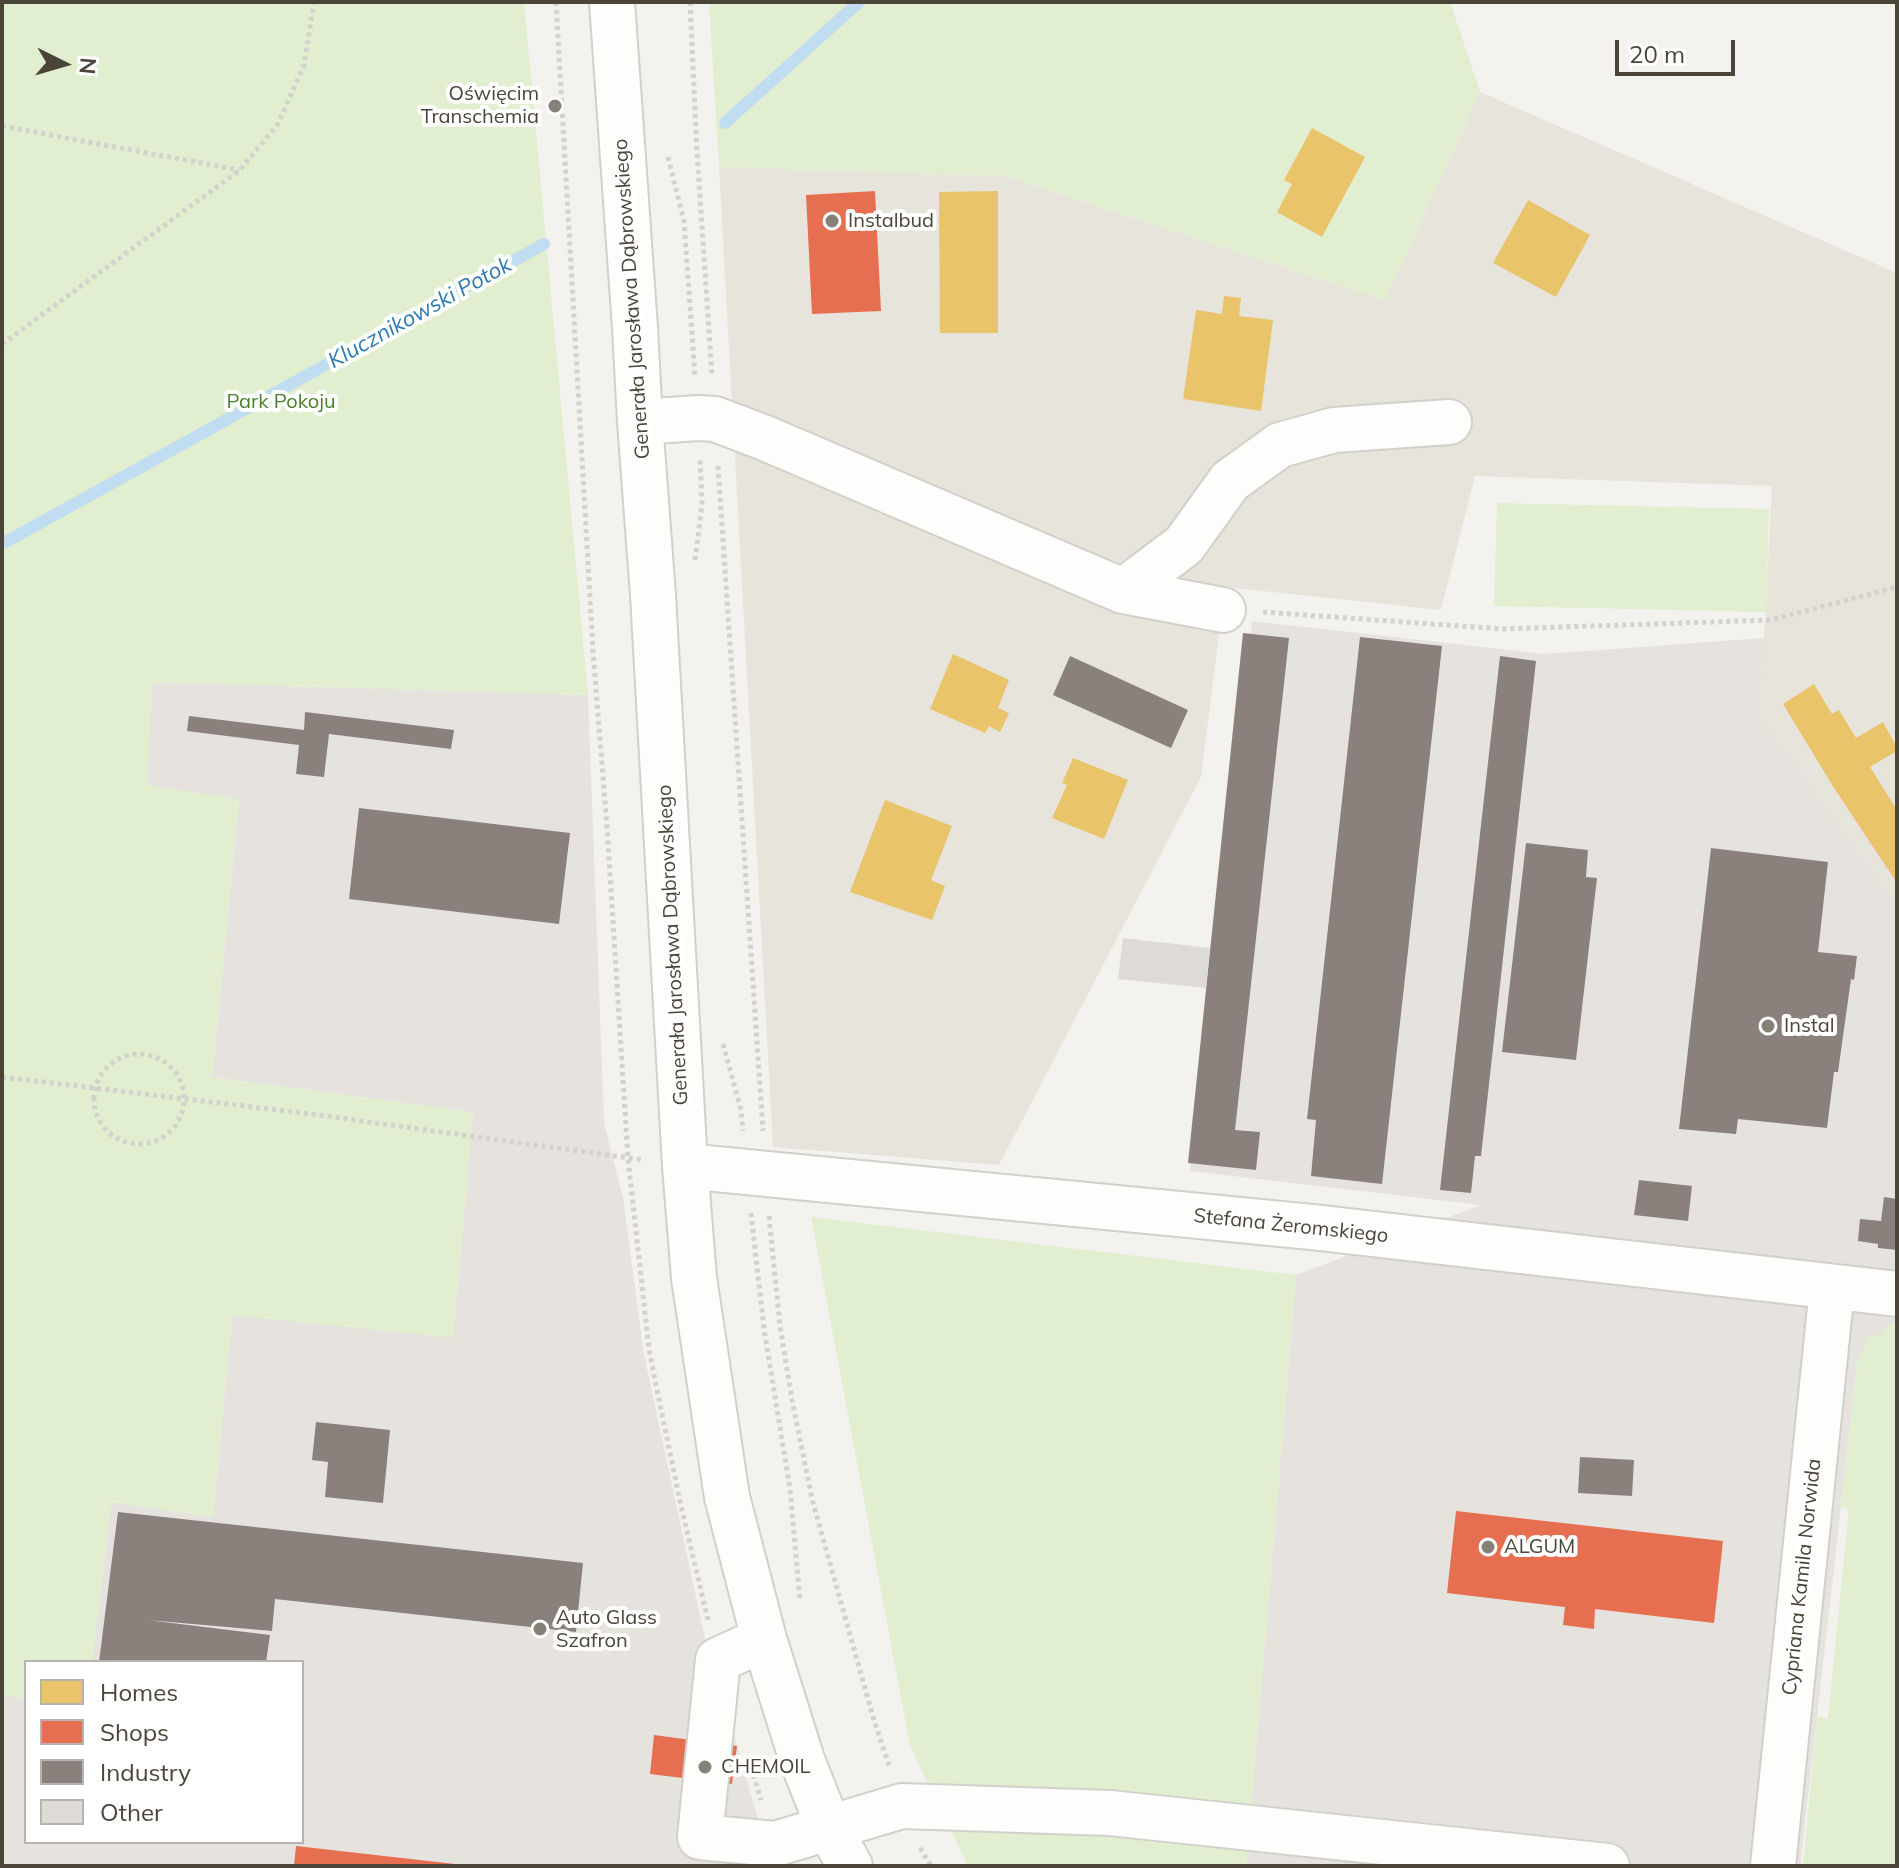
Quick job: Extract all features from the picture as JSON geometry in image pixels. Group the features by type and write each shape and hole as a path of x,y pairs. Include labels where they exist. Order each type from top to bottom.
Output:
{"street":[{"name":"Generała Jarosława Dąbrowskiego","path":"612,2 655,627 694,1278 725,1483 764,1639 802,1760 829,1828 850,1866"},
{"path":"640,422 715,419 1123,591 1223,610"},
{"path":"1123,591 1184,545 1230,481 1280,445 1334,430 1449,422"},
{"name":"Stefana Żeromskiego","path":"685,1166 1312,1227 1897,1294"},
{"name":"Cypriana Kamila Norwida","path":"1773,1866 1832,1288"},
{"path":"764,1639 718,1660 700,1837 775,1844 902,1806 1110,1813 1607,1866"}],"path":[{"path":"2,344 240,170 278,124 304,65 314,2"},
{"path":"690,2 764,1329 790,1489 801,1612"},
{"path":"2,126 240,170"},
{"path":"1223,610 1503,629 1771,620 1897,587"},
{"path":"137,1053 152,1055 165,1061 182,1084 185,1098 182,1113 175,1127 164,1137 149,1143 134,1144 119,1140 107,1131 98,1118 94,1103 95,1087 101,1074 123,1056 137,1053"},
{"path":"2,1077 185,1098 685,1166"},
{"path":"756,1172 792,1400 812,1499 873,1717 909,1830 931,1866"}],"shaded area":[{"path":"1480,92 1897,273 1897,905 1760,716 1772,486 1475,476 1441,610 1225,587 1201,777 999,1165 773,1147 719,167 1005,176 1385,300"},
{"path":"1252,621 1545,654 1764,638 1760,716 1897,905 1897,1325 1888,1326 1858,1357 1800,1866 1246,1866 1296,1275 1481,1205 1190,1171"},
{"path":"152,682 588,695 604,1123 623,1198 644,1355 704,1634 772,1866 2,1866 2,1696 24,1698 24,1844 304,1844 304,1660 92,1660 111,1502 213,1517 232,1315 453,1337 473,1112 212,1077 239,800 146,785"}],"green space":[{"name":"Park Pokoju","path":"2,2 524,2 588,695 152,682 147,785 239,799 212,1077 473,1112 453,1338 232,1315 213,1517 111,1502 92,1660 24,1660 24,1698 2,1696"},
{"path":"709,2 1450,2 1480,92 1385,300 1005,176 719,167"},
{"path":"1497,503 1769,509 1766,612 1494,606"},
{"path":"811,1217 1296,1275 1246,1866 968,1866 910,1746"},
{"path":"1888,1326 1897,1327 1897,1866 1803,1866 1817,1717 1828,1719 1849,1510 1841,1507 1858,1357 1864,1350 1866,1337 1876,1338"}],"building: Homes":[{"path":"1312,128 1365,157 1322,237 1277,212 1292,184 1284,180"},
{"path":"998,191 998,333 940,333 939,192"},
{"path":"1528,200 1590,235 1556,297 1493,263"},
{"path":"1224,296 1241,298 1239,316 1273,320 1261,411 1183,399 1196,310 1222,314"},
{"path":"953,654 1009,680 998,708 1009,713 1000,732 989,726 985,733 930,709"},
{"path":"1814,684 1832,714 1839,710 1856,738 1883,722 1897,748 1897,751 1870,767 1897,810 1897,883 1783,704"},
{"path":"1073,758 1128,780 1104,839 1052,818 1067,785 1062,783"},
{"path":"885,800 952,826 931,880 945,886 932,920 850,892"}],"building: Shops":[{"path":"875,191 881,311 812,314 806,195"},
{"path":"1456,1511 1723,1541 1714,1623 1595,1609 1594,1629 1563,1625 1565,1607 1447,1593"},
{"path":"654,1735 737,1746 732,1784 650,1774"},
{"path":"296,1846 455,1864 455,1866 294,1866"}],"building: Industry":[{"path":"1243,633 1289,638 1235,1130 1260,1132 1256,1170 1188,1163"},
{"path":"1360,637 1442,646 1382,1184 1311,1176 1316,1120 1307,1119"},
{"path":"1070,656 1188,710 1171,748 1053,695"},
{"path":"1500,656 1536,661 1481,1156 1475,1156 1471,1193 1440,1190"},
{"path":"305,712 454,730 451,749 329,734 324,777 296,774 299,745 187,731 189,716 304,730"},
{"path":"359,808 570,833 559,924 349,899"},
{"path":"1526,843 1588,850 1586,877 1597,878 1576,1060 1502,1052"},
{"name":"Instal","path":"1711,848 1828,862 1818,952 1857,956 1838,1072 1834,1072 1827,1128 1738,1119 1736,1134 1679,1129"},
{"path":"1639,1180 1692,1186 1688,1221 1634,1215"},
{"path":"1884,1197 1897,1199 1897,1250 1858,1241 1860,1219 1881,1221"},
{"path":"316,1422 390,1430 383,1503 325,1497 328,1462 312,1460"},
{"path":"1580,1457 1634,1460 1632,1496 1578,1493"},
{"path":"118,1512 583,1563 576,1632 275,1599 272,1631 147,1620 270,1635 266,1660 99,1660"}],"building: Other":[{"path":"1123,938 1210,948 1206,988 1118,979"}],"waterway":[{"name":"Klucznikowski Potok","path":"725,123 859,2"},
{"name":"Klucznikowski Potok","path":"2,544 544,244"}],"place":[{"name":"Oświęcim Transchemia","path":"555,106"},
{"name":"Instalbud","path":"832,221"},
{"name":"Instal","path":"1768,1026"},
{"name":"ALGUM","path":"1488,1547"},
{"name":"Auto Glass Szafron","path":"540,1629"},
{"name":"CHEMOIL","path":"705,1767"}]}
